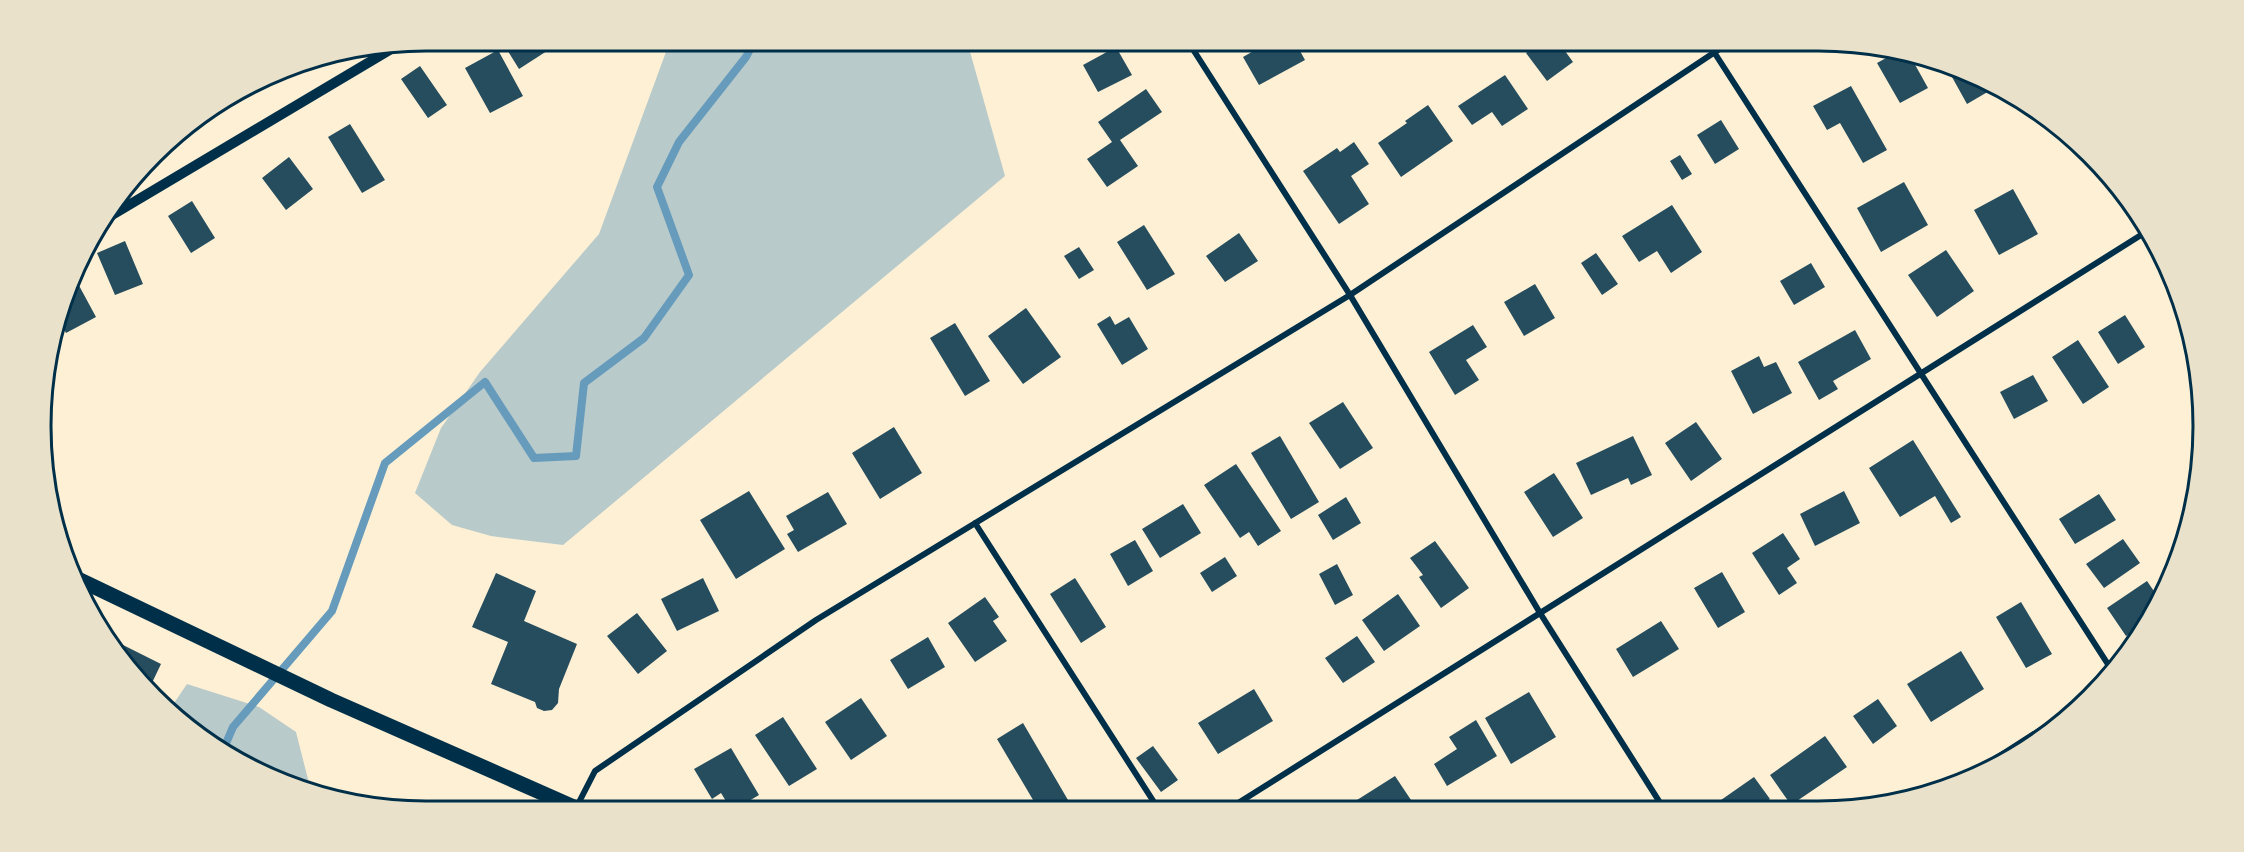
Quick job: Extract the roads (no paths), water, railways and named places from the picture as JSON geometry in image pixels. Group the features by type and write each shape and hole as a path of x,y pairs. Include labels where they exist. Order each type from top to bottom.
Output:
{"main road":[{"path":"86,582 332,700 559,801"}],"street":[{"path":"1194,51 1350,295 1540,613 1659,801"},
{"path":"583,801 595,771 816,620 1350,295 1714,52 2108,664"},
{"path":"119,211 384,53"},
{"path":"1241,801 2141,235"},
{"path":"975,523 1153,801"}],"waterway":[{"path":"226,743 233,727 332,611 385,463 485,382 534,458 576,456 584,383 644,338 689,275 657,187 679,142 749,51"}]}
